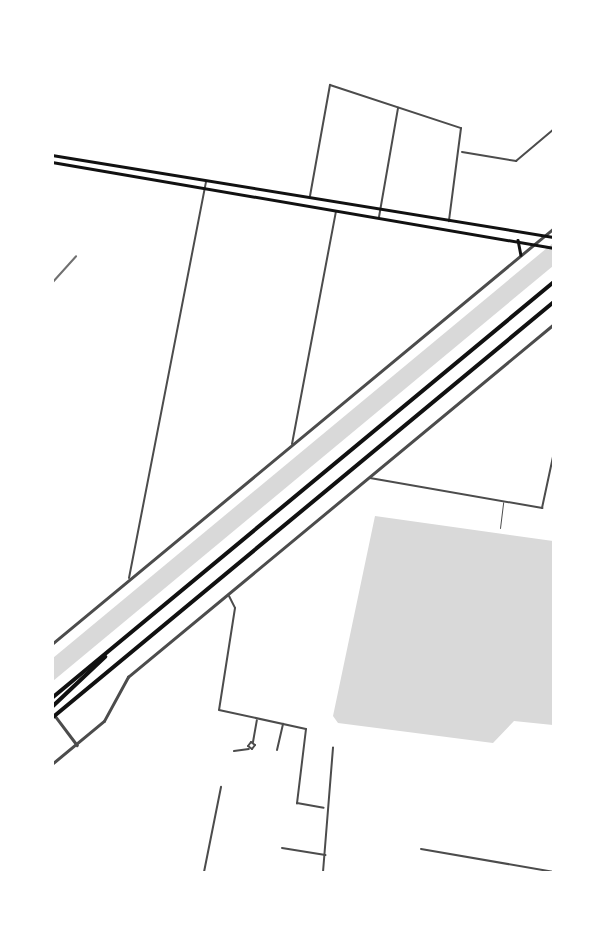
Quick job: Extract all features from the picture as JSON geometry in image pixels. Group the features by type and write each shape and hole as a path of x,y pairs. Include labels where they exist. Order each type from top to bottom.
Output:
{"highway":[{"path":"52,698 554,282"},
{"path":"53,716 554,302"},
{"path":"52,706 120,643"},
{"path":"53,716 59,702"}],"main road":[{"path":"52,155 554,237"},
{"path":"52,162 554,248"},
{"path":"518,240 521,255"}],"street":[{"path":"310,198 330,85 458,125 461,152 449,221"},
{"path":"379,216 398,107"},
{"path":"461,152 516,161 554,129"},
{"path":"128,582 206,181"},
{"path":"292,445 337,209"},
{"path":"52,644 554,229"},
{"path":"52,764 104,721 128,677 554,324"},
{"path":"368,477 542,508 554,452"},
{"path":"227,594 235,608 219,710 284,723 308,731 297,803 324,808"},
{"path":"53,716 77,745"},
{"path":"234,751 246,752 250,748 257,719"},
{"path":"277,750 284,723"},
{"path":"323,873 331,825 324,808 333,747"},
{"path":"204,873 221,787"},
{"path":"282,848 326,855"},
{"path":"421,849 554,872"}],"lane":[{"path":"500,528 503,502"}],"shaded area":[{"path":"553,243 553,266 53,681 53,658"},
{"path":"375,516 553,541 553,725 514,721 493,743 338,723 333,716"}],"railway":[{"path":"52,283 76,256"}]}
